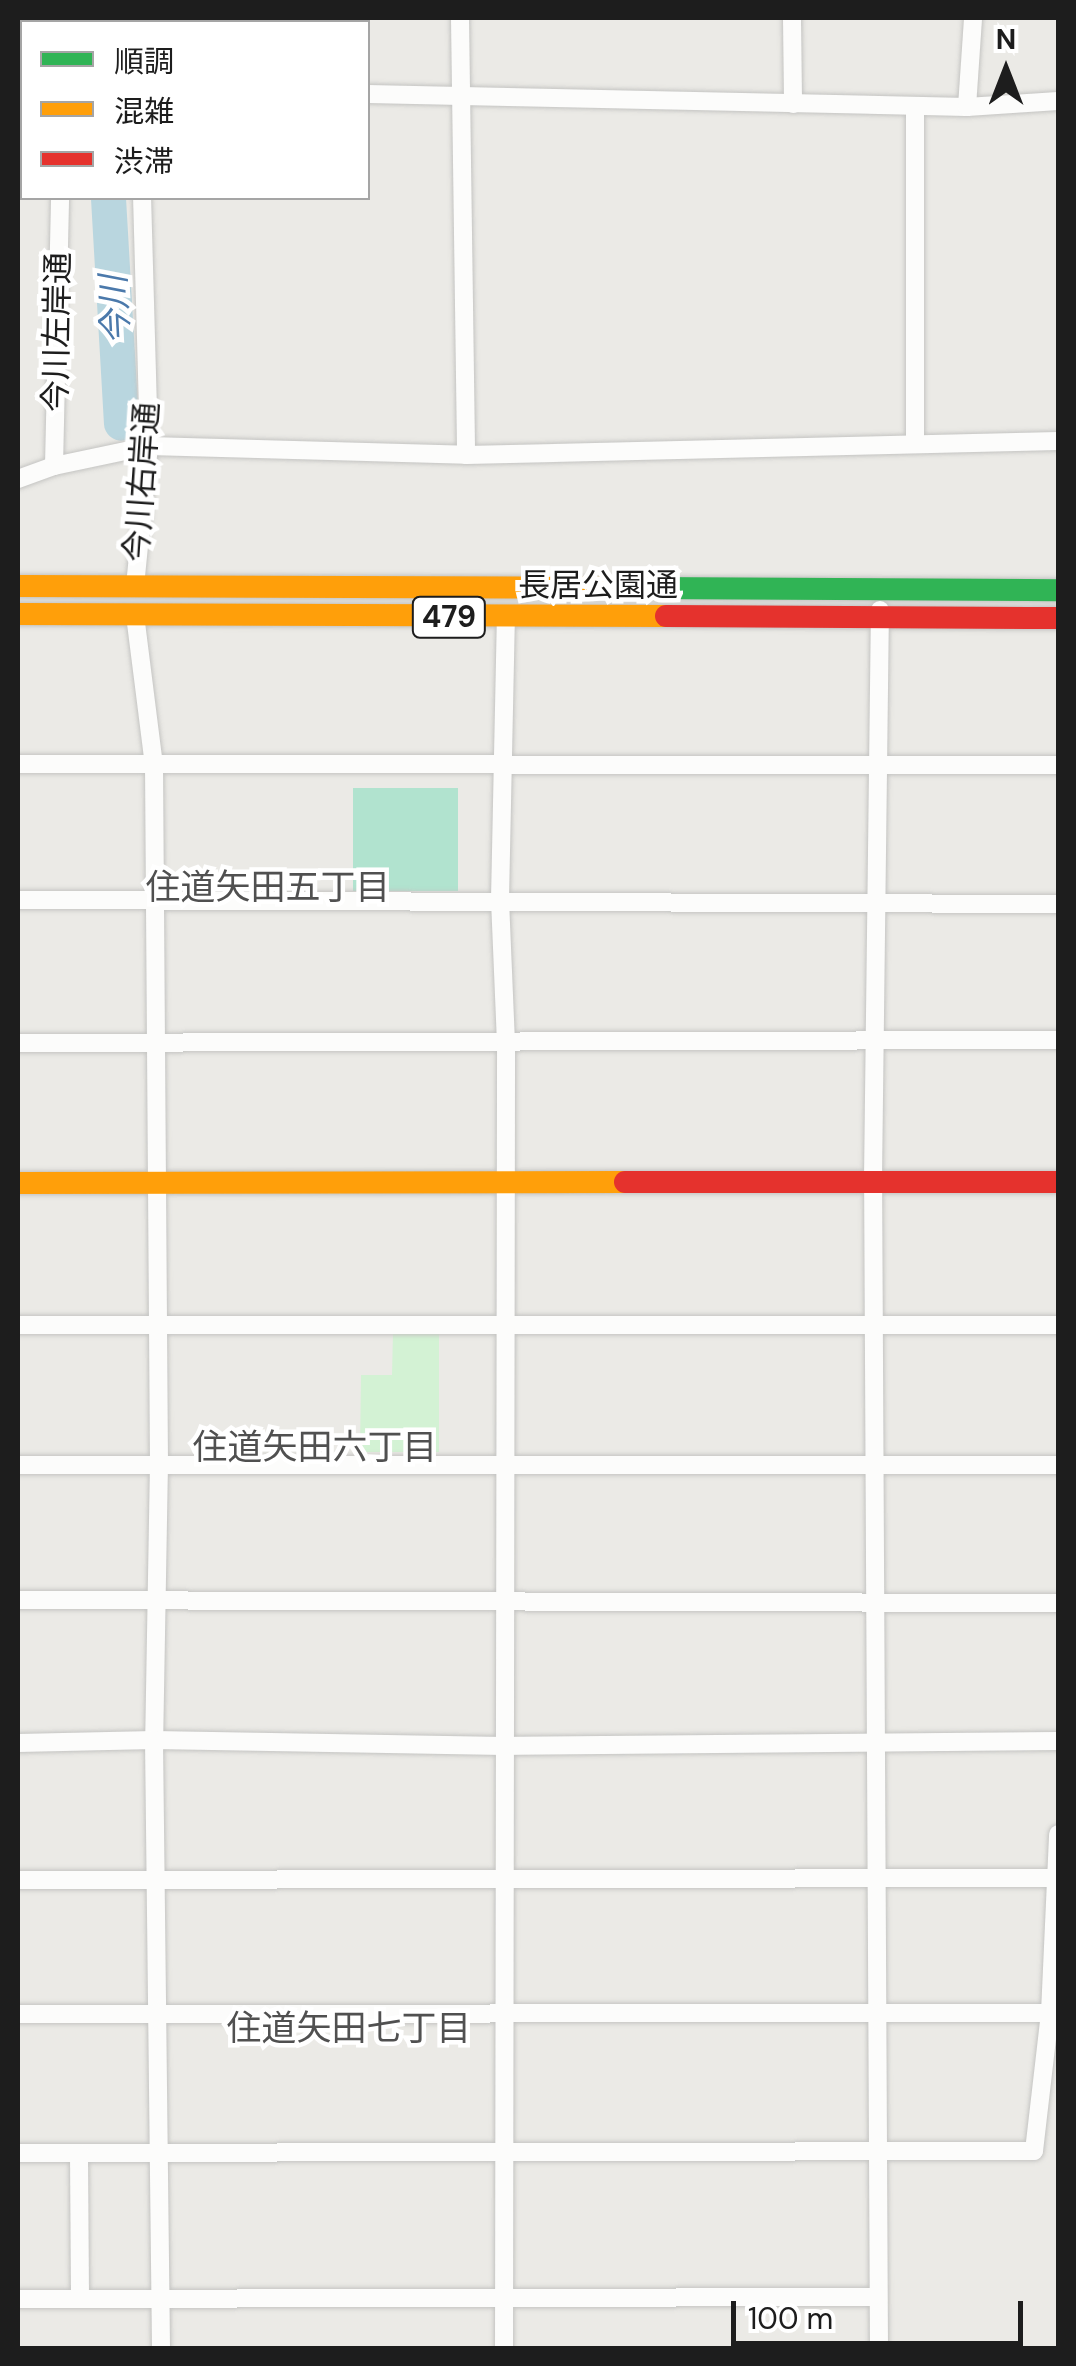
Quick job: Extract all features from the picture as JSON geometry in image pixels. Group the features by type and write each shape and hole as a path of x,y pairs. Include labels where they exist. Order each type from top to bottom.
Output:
{"main road":[{"name":"長居公園通","path":"18,586 1058,590"},
{"name":"長居公園通","path":"18,614 1058,618"},
{"path":"18,1184 1058,1182"}],"street":[{"path":"460,18 466,454"},
{"path":"792,18 792,104"},
{"path":"967,107 973,18"},
{"path":"370,94 967,107 1058,102"},
{"path":"915,106 915,444"},
{"name":"今川左岸通","path":"54,466 60,200"},
{"name":"今川右岸通","path":"134,586 149,446 142,200"},
{"path":"18,479 54,466 149,446 338,454 466,454 1058,441"},
{"path":"879,2348 880,1879 873,1182 880,589"},
{"path":"134,614 154,764 159,1463 154,1740 161,2348"},
{"path":"504,2348 506,1043 500,899 506,617"},
{"path":"18,764 1058,765"},
{"path":"18,900 1058,904"},
{"path":"18,1044 1058,1040"},
{"path":"18,1325 1058,1325"},
{"path":"18,1464 1058,1465"},
{"path":"18,1600 1058,1603"},
{"path":"18,1743 154,1740 504,1746 1058,1741"},
{"path":"18,2153 1034,2151 1053,2044 1050,2014 1058,1834"},
{"path":"18,1880 1054,1878"},
{"path":"18,2014 1050,2014"},
{"path":"80,2153 80,2299"},
{"path":"18,2299 878,2297"}],"green space":[{"path":"353,788 458,788 458,891 353,891"},
{"path":"439,1331 439,1452 360,1452 361,1375 392,1375 393,1332"}],"waterway":[{"name":"今川","path":"108,200 121,423"}],"traffic: fast":[{"path":"646,588 1058,590"}],"traffic: slow":[{"path":"18,586 646,588"},
{"path":"18,614 666,616"},
{"path":"18,1183 625,1182"}],"traffic: jam":[{"path":"666,616 1058,618"},
{"path":"625,1182 1058,1182"}],"district":[{"name":"住道矢田五丁目","path":"268,887"},
{"name":"住道矢田六丁目","path":"315,1447"},
{"name":"住道矢田七丁目","path":"349,2028"}]}
